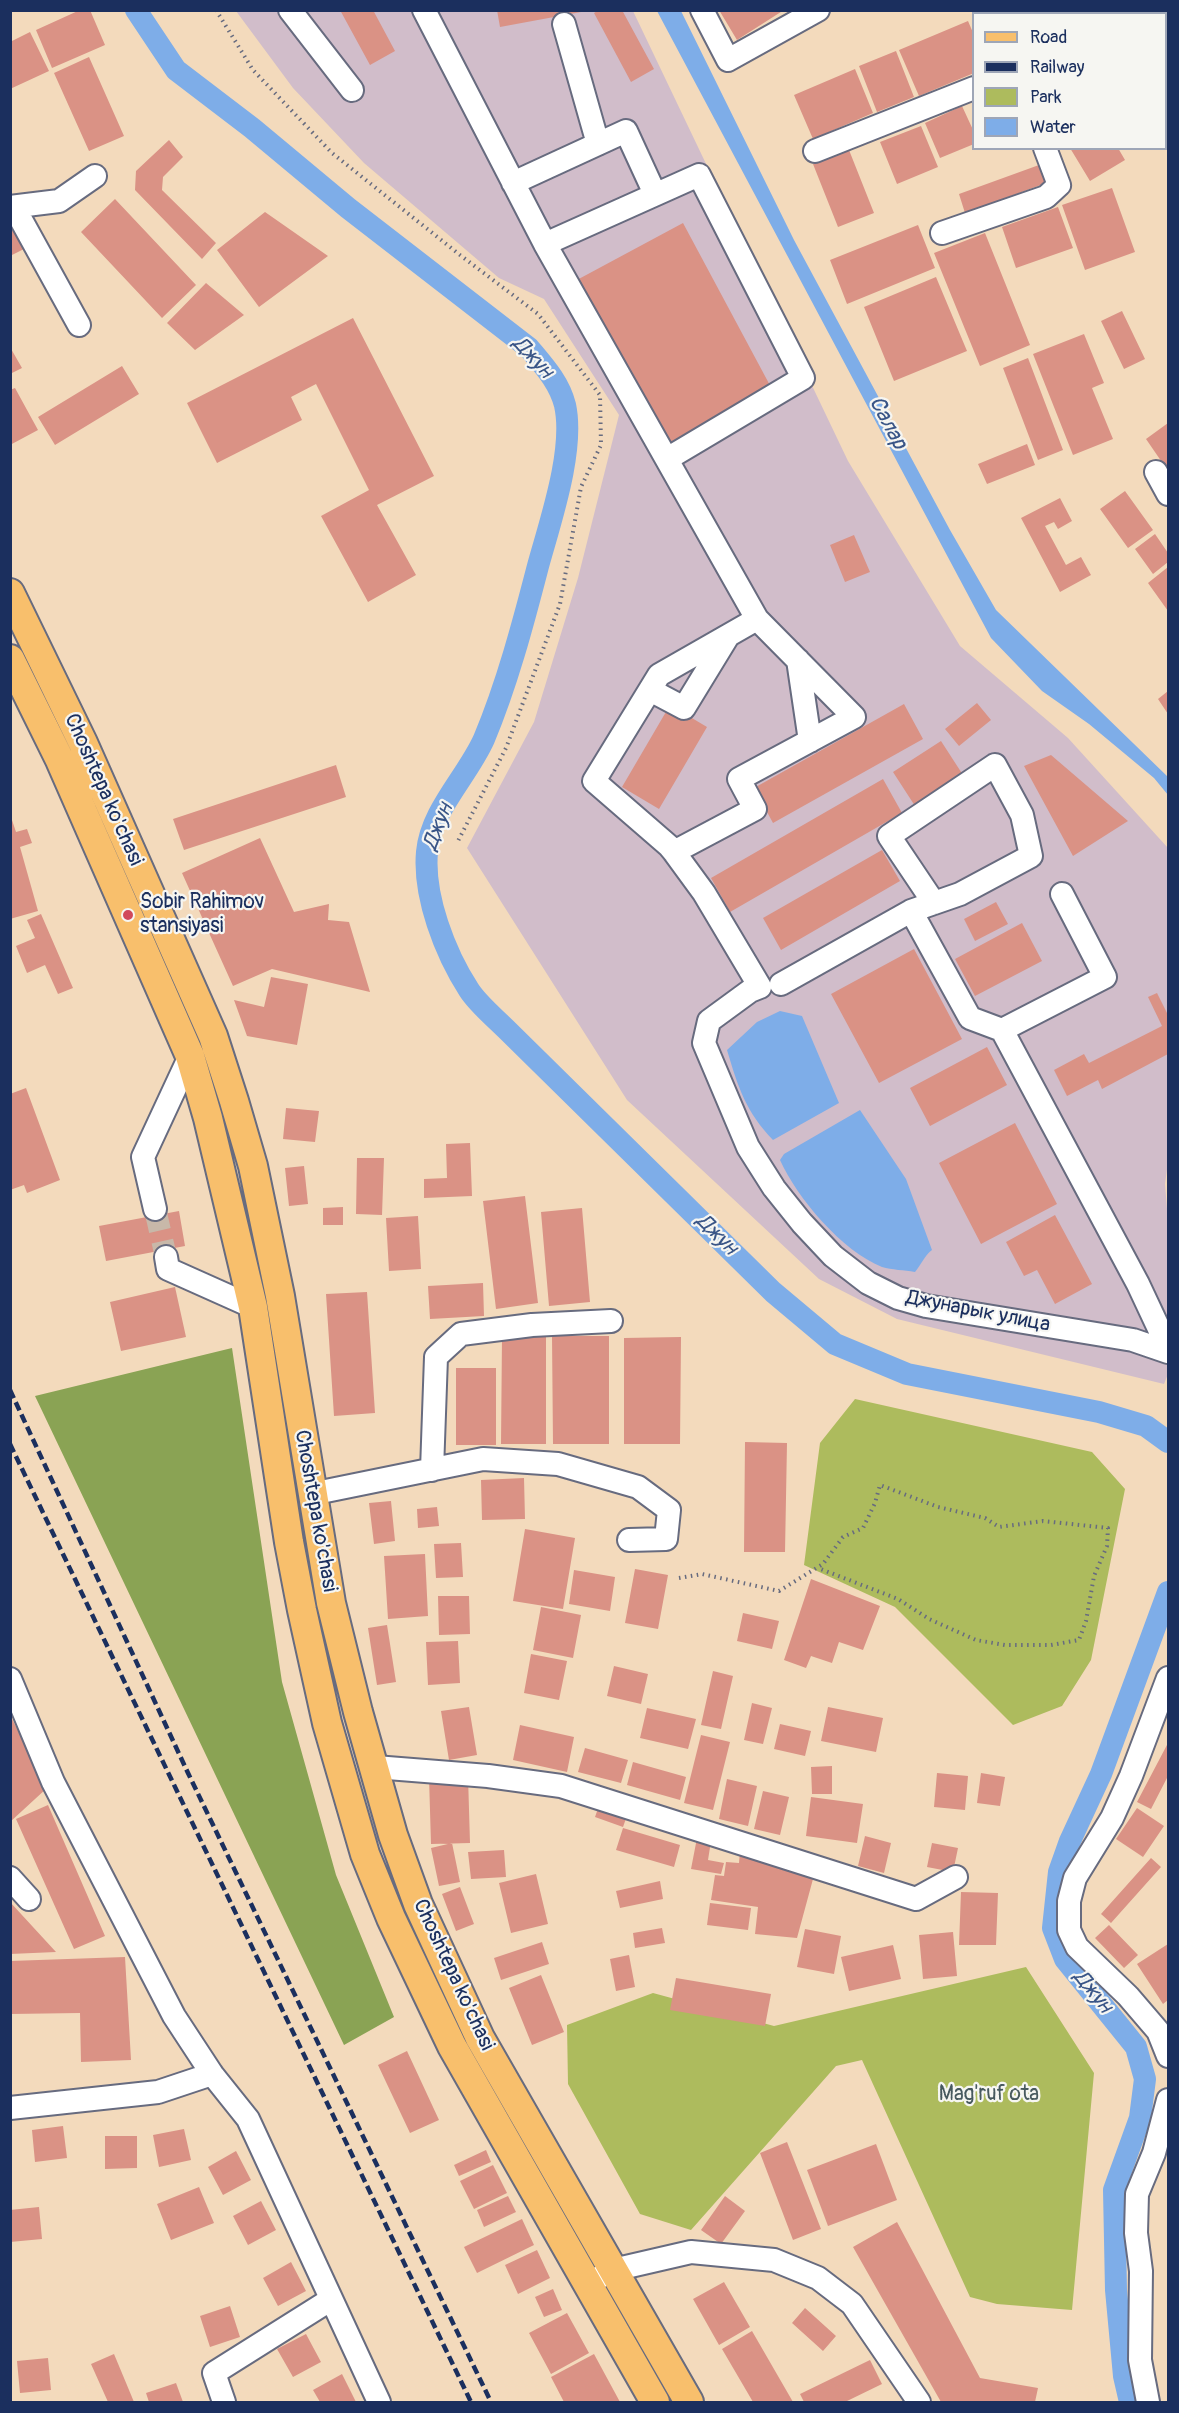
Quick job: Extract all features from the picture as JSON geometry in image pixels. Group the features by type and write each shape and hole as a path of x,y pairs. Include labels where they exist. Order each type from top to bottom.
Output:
{"main road":[{"name":"Choshtepa ko'chasi","path":"10,593 83,743 213,1036 253,1166 280,1296 331,1604 358,1712 393,1835 418,1904 471,2017 689,2403"},
{"name":"Choshtepa ko'chasi","path":"10,659 60,760 190,1056 225,1181 253,1307 289,1542 302,1610 327,1723 365,1854 391,1918 452,2046 654,2403"}],"street":[{"path":"290,10 352,90"},
{"path":"424,10 545,244 758,619 854,717 739,779 755,809 674,852 594,781 659,675 758,619"},
{"path":"702,10 728,60 818,10"},
{"path":"564,24 598,144"},
{"path":"815,151 972,89"},
{"path":"513,183 626,131 655,194"},
{"path":"942,233 1046,196 1059,185 1046,150"},
{"path":"545,244 699,175 803,378 667,459"},
{"path":"79,325 12,207 59,201 95,176"},
{"path":"1155,472 1168,494"},
{"path":"650,690 684,708 729,635"},
{"path":"798,660 810,741"},
{"path":"781,984 911,911 960,894 1031,856 1022,815 994,765 889,836 934,903"},
{"name":"Джунарык улица","path":"674,852 704,892 760,987 750,991 709,1021 704,1043 748,1147 774,1188 833,1256 868,1283 898,1298 926,1306 1133,1340 1168,1350"},
{"path":"1002,1030 1105,977 1062,894"},
{"path":"911,911 970,1018 1002,1030 1138,1284 1168,1350"},
{"path":"155,1209 143,1157 190,1056"},
{"path":"166,1257 168,1269 253,1307"},
{"path":"432,1470 436,1357 461,1334 532,1325 611,1321"},
{"path":"311,1494 483,1459 558,1464 638,1487 669,1510 666,1539 629,1540"},
{"path":"1168,1678 1131,1776 1112,1818 1075,1878 1069,1902 1069,1930 1077,1947 1128,1996 1158,2031 1168,2056"},
{"path":"10,1679 53,1782 174,2016 212,2074 248,2119 379,2403"},
{"path":"375,1767 488,1776 561,1786 916,1899 956,1877"},
{"path":"10,1878 29,1899"},
{"path":"10,2108 158,2092 212,2074"},
{"path":"1148,2403 1140,2360 1141,2271 1136,2233 1137,2194 1154,2153 1168,2100"},
{"path":"588,2283 613,2270 691,2252 774,2260 818,2277 852,2304 919,2403"},
{"path":"224,2403 214,2373 330,2300"}],"path":[{"path":"216,10 253,69 332,153 538,314 600,395 601,445 580,487 560,604 506,748 458,841"},
{"path":"680,1578 702,1574 779,1591 818,1568 843,1537 863,1528 875,1503 880,1485 938,1507 985,1518 999,1527 1043,1521 1108,1528 1107,1546 1094,1576 1086,1621 1078,1640 1052,1645 1005,1645 976,1640 929,1619 898,1599 818,1568"}],"shaded area":[{"path":"236,11 633,11 848,461 960,646 1068,738 1168,848 1168,1162 1165,1184 1168,1221 1168,1374 1164,1384 897,1319 819,1279 627,1100 467,848 534,722 578,578 619,415 544,299 499,278 364,163 293,88"}],"green space":[{"path":"232,1348 282,1682 336,1875 394,2017 344,2045 35,1396"},
{"path":"855,1399 1092,1452 1125,1489 1091,1660 1062,1706 1013,1725 895,1607 804,1565 820,1443"},
{"name":"Mag'ruf ota","path":"1026,1967 1094,2073 1072,2310 997,2304 970,2297 862,2060 836,2066 691,2230 640,2214 568,2084 567,2025 653,1993 774,2026"}],"water":[{"name":"Салар","path":"657,11 681,11 794,240 950,530 996,610 1168,777 1168,795 1154,778 1089,724 1042,691 991,638"},
{"path":"780,1011 802,1016 839,1103 773,1140 749,1109 727,1050 757,1022"},
{"path":"860,1110 906,1179 932,1250 915,1272 882,1267 852,1249 822,1222 809,1206 780,1160 784,1154"}],"building":[{"path":"80,10 90,10 105,45 52,68 36,30"},
{"path":"340,10 373,10 395,51 370,65"},
{"path":"497,10 581,10 581,12 500,27"},
{"path":"599,10 622,10 654,69 631,82 594,13"},
{"path":"719,10 784,10 737,40"},
{"path":"1038,10 1075,10 1072,12 1039,12"},
{"path":"968,21 972,30 972,74 919,96 899,50"},
{"path":"30,32 49,71 10,89 10,42"},
{"path":"896,51 914,97 877,112 859,66"},
{"path":"89,57 124,136 89,151 54,73"},
{"path":"855,69 873,113 813,139 794,95"},
{"path":"962,106 972,128 972,145 940,158 925,123"},
{"path":"921,126 938,167 897,184 880,142"},
{"path":"169,140 183,157 163,177 162,190 216,243 202,259 135,190 136,171"},
{"path":"849,150 874,213 838,227 813,164"},
{"path":"1071,150 1119,150 1125,160 1090,181"},
{"path":"1039,165 1046,183 965,213 959,194"},
{"path":"1112,188 1135,252 1085,270 1062,205"},
{"path":"115,199 196,285 162,318 81,232"},
{"path":"1058,207 1073,248 1016,268 1002,227"},
{"path":"265,212 328,256 259,307 217,250"},
{"path":"683,223 773,391 665,450 575,281"},
{"path":"918,225 935,268 847,304 830,260"},
{"path":"18,228 28,247 10,256 10,232"},
{"path":"985,233 1030,345 980,366 934,253"},
{"path":"936,277 967,351 894,381 864,307"},
{"path":"206,283 244,315 195,350 167,323"},
{"path":"1122,311 1145,359 1124,369 1101,321"},
{"path":"353,318 434,476 377,505 416,575 368,602 321,516 369,490 316,384 291,397 302,420 217,463 187,403"},
{"path":"1084,334 1104,383 1092,388 1113,439 1073,455 1033,354"},
{"path":"10,347 22,368 10,374"},
{"path":"1028,358 1063,450 1038,460 1003,368"},
{"path":"122,366 139,394 55,445 38,417"},
{"path":"15,388 38,430 10,445 10,390"},
{"path":"1168,423 1168,471 1146,439"},
{"path":"1027,444 1035,465 987,484 978,464"},
{"path":"1125,491 1153,530 1128,548 1100,509"},
{"path":"1060,498 1072,521 1058,529 1054,522 1045,526 1066,565 1081,557 1091,575 1060,592 1021,518"},
{"path":"1155,534 1168,553 1168,562 1153,574 1135,549"},
{"path":"854,535 870,572 845,582 830,545"},
{"path":"1168,567 1168,611 1148,583"},
{"path":"1168,691 1168,714 1158,699"},
{"path":"977,703 991,720 959,746 945,729"},
{"path":"904,704 923,739 773,823 754,788"},
{"path":"670,705 707,727 659,809 622,787"},
{"path":"941,741 963,775 915,806 893,772"},
{"path":"1051,755 1128,821 1073,856 1024,766"},
{"path":"336,765 346,797 184,850 173,819"},
{"path":"883,779 902,813 730,912 711,878"},
{"path":"10,814 16,832 27,829 32,843 20,847 38,911 10,919"},
{"path":"260,838 294,912 329,904 328,920 349,922 370,992 272,969 233,986 182,873"},
{"path":"882,850 900,881 781,950 763,918"},
{"path":"996,902 1008,924 975,941 964,919"},
{"path":"41,914 73,988 58,994 45,965 27,973 16,946 35,938 27,920"},
{"path":"1022,923 1042,961 975,996 955,959"},
{"path":"914,949 962,1039 879,1083 831,994"},
{"path":"271,977 308,984 297,1045 247,1036 234,1000 264,1007"},
{"path":"1157,993 1168,1015 1168,1054 1102,1089 1098,1080 1067,1096 1054,1070 1084,1054 1089,1063 1162,1026 1148,997"},
{"path":"987,1047 1007,1085 930,1126 910,1088"},
{"path":"26,1088 60,1180 27,1193 24,1185 10,1190 10,1094"},
{"path":"286,1108 319,1111 315,1142 283,1139"},
{"path":"1015,1123 1057,1204 981,1244 939,1163"},
{"path":"470,1143 472,1196 424,1198 424,1179 447,1178 446,1144"},
{"path":"357,1158 384,1158 382,1215 356,1214"},
{"path":"304,1166 308,1204 289,1206 285,1168"},
{"path":"525,1196 538,1303 496,1309 483,1201"},
{"path":"343,1207 343,1225 323,1225 323,1208"},
{"path":"582,1208 590,1302 549,1306 541,1212"},
{"path":"179,1211 185,1246 106,1261 99,1226"},
{"path":"1055,1215 1092,1284 1055,1304 1037,1270 1024,1276 1006,1242"},
{"path":"418,1216 421,1269 389,1271 386,1218"},
{"path":"483,1283 484,1316 430,1319 428,1286"},
{"path":"175,1287 186,1337 121,1351 110,1302"},
{"path":"367,1292 375,1413 334,1416 326,1294"},
{"path":"552,1336 609,1336 609,1444 553,1444"},
{"path":"502,1337 546,1337 546,1444 501,1444"},
{"path":"681,1337 680,1444 624,1444 624,1338"},
{"path":"456,1368 496,1368 496,1445 456,1445"},
{"path":"745,1442 787,1443 785,1552 744,1552"},
{"path":"524,1478 525,1519 482,1520 481,1480"},
{"path":"391,1501 395,1541 374,1544 369,1503"},
{"path":"437,1507 439,1526 418,1528 417,1509"},
{"path":"525,1529 575,1538 563,1609 513,1601"},
{"path":"461,1543 463,1577 436,1578 434,1544"},
{"path":"425,1554 428,1616 388,1619 384,1556"},
{"path":"635,1569 668,1575 658,1629 625,1623"},
{"path":"574,1570 615,1577 610,1611 569,1604"},
{"path":"811,1579 880,1606 863,1650 839,1642 832,1663 811,1656 806,1668 784,1660"},
{"path":"438,1596 469,1596 470,1634 439,1635"},
{"path":"541,1607 581,1615 573,1658 533,1650"},
{"path":"743,1613 779,1621 772,1649 737,1641"},
{"path":"387,1625 396,1682 377,1685 368,1628"},
{"path":"458,1641 460,1683 428,1685 426,1642"},
{"path":"531,1654 567,1661 559,1700 524,1693"},
{"path":"614,1666 648,1674 641,1704 607,1696"},
{"path":"713,1671 733,1676 721,1729 701,1725"},
{"path":"752,1703 772,1708 763,1744 744,1740"},
{"path":"469,1707 477,1755 449,1760 441,1711"},
{"path":"828,1707 883,1718 876,1752 821,1741"},
{"path":"647,1708 696,1719 688,1749 640,1738"},
{"path":"10,1715 47,1788 10,1822"},
{"path":"780,1724 811,1731 805,1756 774,1749"},
{"path":"520,1725 574,1737 567,1772 513,1760"},
{"path":"701,1735 730,1742 713,1810 684,1803"},
{"path":"1168,1743 1168,1776 1151,1809 1137,1802"},
{"path":"585,1748 628,1760 621,1783 578,1772"},
{"path":"633,1762 686,1777 680,1800 627,1785"},
{"path":"832,1766 832,1794 812,1794 811,1767"},
{"path":"937,1773 968,1776 965,1810 934,1807"},
{"path":"981,1773 1005,1777 1000,1806 977,1803"},
{"path":"468,1776 470,1843 431,1844 429,1777"},
{"path":"727,1779 757,1786 748,1826 719,1819"},
{"path":"763,1791 789,1797 780,1835 754,1829"},
{"path":"811,1797 863,1804 857,1843 806,1836"},
{"path":"601,1800 629,1810 623,1827 595,1817"},
{"path":"48,1805 105,1936 74,1949 16,1819"},
{"path":"1137,1808 1164,1826 1143,1857 1116,1839"},
{"path":"623,1828 680,1845 674,1867 616,1850"},
{"path":"865,1836 891,1843 884,1873 858,1866"},
{"path":"697,1838 711,1841 708,1860 724,1863 721,1874 691,1869"},
{"path":"452,1843 460,1882 439,1886 431,1848"},
{"path":"932,1843 958,1848 953,1872 927,1867"},
{"path":"504,1850 506,1877 471,1879 468,1852"},
{"path":"740,1851 816,1868 797,1938 755,1934 758,1907 711,1900 715,1875 724,1876 726,1862 739,1863"},
{"path":"1151,1858 1161,1867 1111,1923 1101,1914"},
{"path":"536,1874 548,1924 511,1933 499,1883"},
{"path":"660,1881 663,1899 620,1908 616,1891"},
{"path":"460,1887 474,1924 456,1931 442,1894"},
{"path":"961,1892 998,1893 996,1945 959,1945"},
{"path":"10,1902 56,1952 10,1954"},
{"path":"710,1903 751,1908 748,1930 707,1925"},
{"path":"1109,1925 1138,1955 1124,1968 1095,1938"},
{"path":"662,1928 665,1943 635,1948 633,1933"},
{"path":"805,1929 841,1936 834,1974 797,1967"},
{"path":"953,1932 957,1976 923,1979 919,1935"},
{"path":"542,1942 549,1964 501,1980 494,1958"},
{"path":"1168,1944 1168,2000 1163,2004 1137,1964"},
{"path":"893,1945 901,1979 849,1991 841,1957"},
{"path":"629,1955 635,1987 616,1991 610,1959"},
{"path":"125,1957 131,2060 81,2062 80,2013 10,2014 10,1961"},
{"path":"541,1975 564,2032 532,2045 509,1988"},
{"path":"676,1978 771,1994 765,2026 670,2010"},
{"path":"407,2051 439,2120 410,2133 378,2065"},
{"path":"63,2126 67,2158 35,2162 32,2130"},
{"path":"184,2129 191,2160 159,2167 153,2135"},
{"path":"105,2136 137,2136 137,2168 105,2169"},
{"path":"787,2142 821,2229 793,2240 760,2153"},
{"path":"876,2144 897,2200 828,2226 807,2170"},
{"path":"486,2150 491,2162 459,2176 454,2165"},
{"path":"236,2151 251,2180 223,2195 208,2167"},
{"path":"493,2165 507,2193 474,2209 460,2181"},
{"path":"199,2187 214,2223 171,2240 157,2204"},
{"path":"508,2196 516,2212 484,2227 477,2210"},
{"path":"725,2196 745,2211 721,2244 701,2230"},
{"path":"261,2201 276,2230 248,2245 233,2216"},
{"path":"39,2207 42,2239 10,2242 10,2210"},
{"path":"522,2219 534,2245 477,2273 464,2247"},
{"path":"897,2222 980,2378 1038,2388 1035,2402 941,2402 853,2247"},
{"path":"537,2250 550,2278 518,2294 505,2265"},
{"path":"291,2262 306,2291 278,2306 263,2278"},
{"path":"724,2282 750,2327 719,2345 693,2299"},
{"path":"553,2289 562,2310 544,2317 535,2297"},
{"path":"230,2306 240,2337 210,2347 200,2316"},
{"path":"805,2308 836,2336 823,2351 792,2323"},
{"path":"567,2313 589,2353 551,2374 529,2333"},
{"path":"752,2331 793,2402 753,2402 722,2349"},
{"path":"306,2334 321,2362 293,2377 277,2349"},
{"path":"114,2354 134,2402 108,2402 91,2364"},
{"path":"594,2354 620,2402 564,2402 551,2377"},
{"path":"48,2358 51,2390 20,2393 17,2361"},
{"path":"870,2360 882,2384 845,2402 804,2402 800,2394"},
{"path":"342,2374 356,2402 320,2402 313,2390"},
{"path":"176,2383 183,2402 149,2402 146,2393"}],"waterway":[{"name":"Джун","path":"136,10 176,70 252,128 348,208 529,348 559,389 565,405 567,443 560,486 514,654 484,739 442,808 435,822 427,852 428,887 438,924 452,959 473,995 773,1292 835,1344 907,1374 1099,1412 1146,1426 1168,1442"},
{"name":"Джун","path":"1130,2402 1124,2376 1116,2290 1114,2190 1140,2118 1145,2079 1136,2047 1065,1959 1053,1928 1059,1872 1070,1841 1101,1774 1168,1592"}],"tunnel":[{"path":"155,1209 166,1257"}],"railway":[{"path":"10,1390 188,1773 491,2402"},
{"path":"10,1444 471,2402"}],"place":[{"name":"Sobir Rahimov stansiyasi","path":"128,915"}]}
